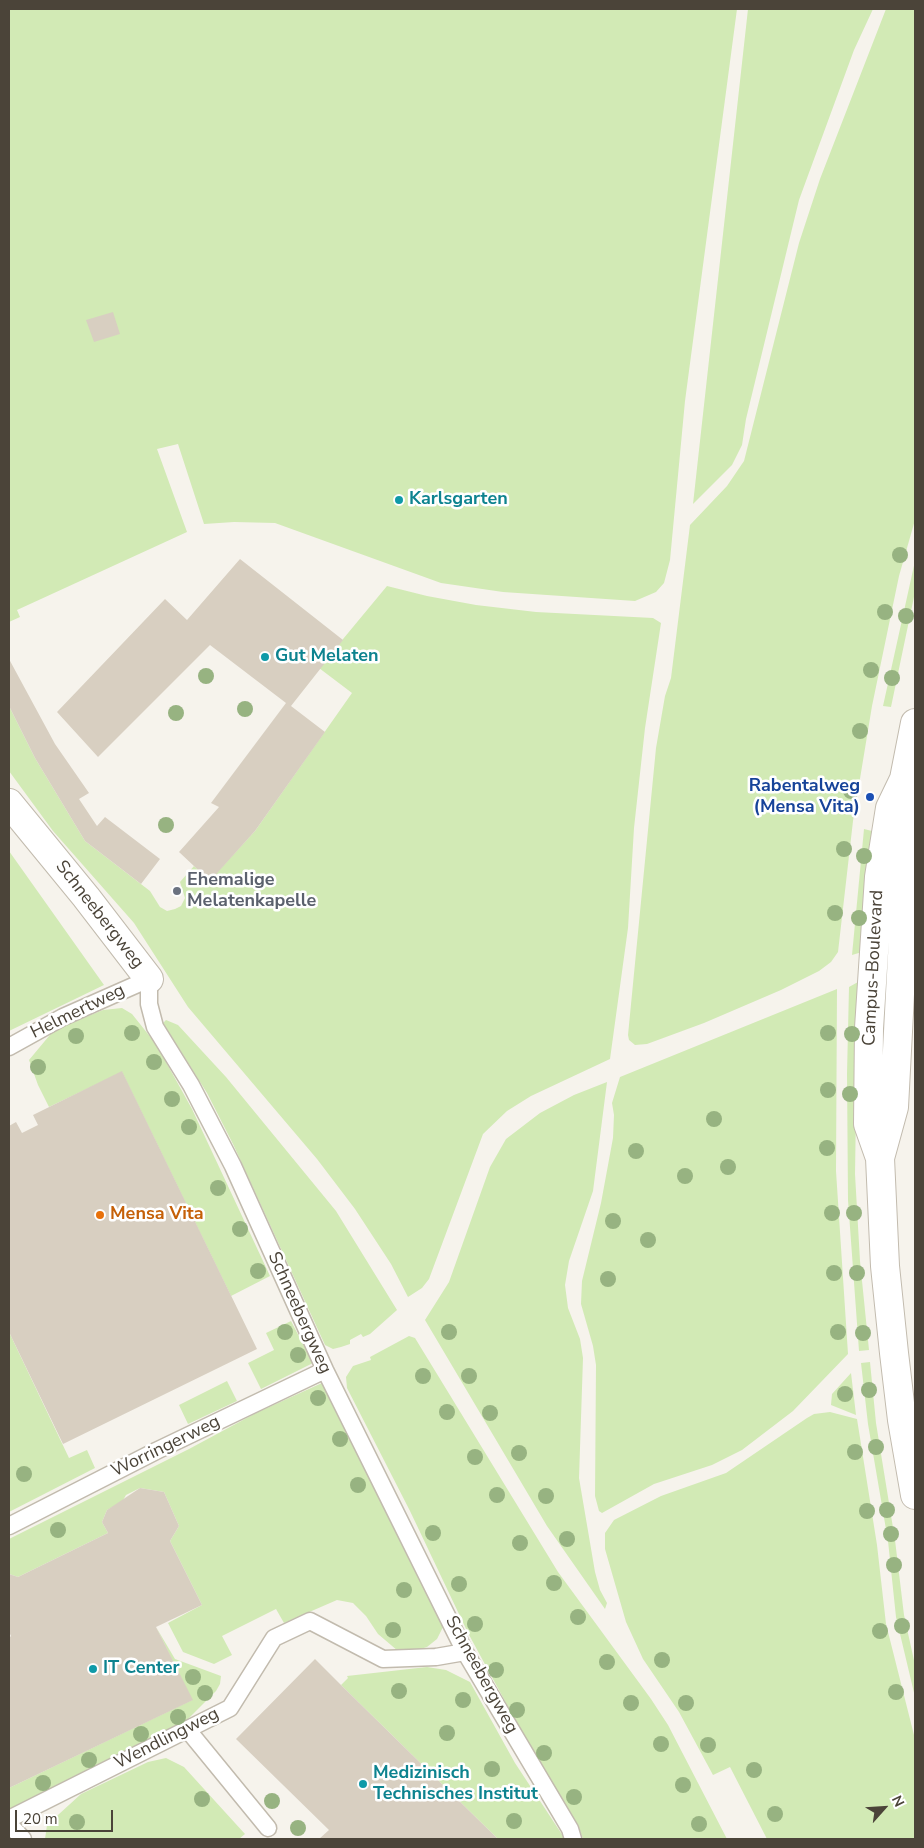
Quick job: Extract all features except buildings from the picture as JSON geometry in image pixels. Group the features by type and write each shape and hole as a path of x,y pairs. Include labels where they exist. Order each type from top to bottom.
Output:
{"street":[{"name":"Campus-Boulevard","path":"915,722 904,779 890,808 879,877 872,961 868,1124 880,1158 884,1266 902,1420 915,1495"},
{"name":"Schneebergweg","path":"9,803 86,897 149,980"}],"lane":[{"name":"Helmertweg","path":"9,1047 63,1018 149,980"},
{"name":"Schneebergweg","path":"149,980 149,1004 155,1028 191,1086 233,1166 325,1370 465,1652 570,1829 573,1839"},
{"name":"Worringerweg","path":"9,1526 156,1451 325,1370"},
{"name":"Wendlingweg","path":"9,1819 230,1708 274,1638 310,1621 383,1659 436,1657 465,1652"},
{"path":"187,1728 268,1828"},
{"path":"9,1824 23,1839"}],"green space":[{"path":"9,9 737,9 685,401 670,560 664,583 656,592 635,601 503,592 441,583 275,523 234,522 204,524 178,444 157,449 187,532 17,610 20,617 9,622"},
{"path":"748,9 873,9 854,50 799,200 746,419 742,445 732,465 693,504"},
{"path":"886,9 915,9 915,520 899,576 872,706 853,821 838,952 831,962 819,971 781,990 704,1023 647,1044 635,1045 629,1040 628,1035 656,748 665,696 671,678 690,525 727,486 744,461 799,243 820,179"},
{"path":"915,561 915,592 891,707 883,706"},
{"path":"387,586 476,605 536,612 653,618 661,623 645,728 634,828 628,928 610,1059 531,1096 507,1111 483,1134 429,1279 422,1288 408,1297 391,1264 355,1209 317,1159 188,1007 134,923 53,831 9,771 9,706 35,758 85,841 150,891 160,907 167,911 175,909 181,906 185,898 180,882 194,866 210,880 255,831 352,693 319,668"},
{"path":"864,829 872,831 862,952 852,955"},
{"path":"9,851 104,985 9,1031"},
{"path":"858,982 855,1174 860,1261 869,1350 859,1351 848,1200 847,1074 849,987"},
{"path":"837,989 836,1171 848,1354 793,1411 742,1450 712,1465 654,1484 602,1513 599,1511 595,1496 596,1365 593,1346 581,1304 582,1281 601,1203 613,1138 614,1115 612,1103 620,1077"},
{"path":"122,1008 132,1014 156,1044 192,1109 270,1276 231,1296 122,1072 49,1107 38,1085 29,1060 54,1030 103,1010"},
{"path":"166,1020 178,1025 226,1077 336,1211 397,1310 370,1334 363,1337 361,1334 350,1340 350,1344 333,1349 325,1345 233,1144 207,1093 163,1023"},
{"path":"607,1082 593,1191 569,1261 565,1285 568,1308 580,1339 583,1358 579,1478 595,1572 600,1590 607,1603 605,1609 547,1526 425,1320 449,1282 490,1167 506,1139 540,1113 574,1095"},
{"path":"291,1321 313,1363 261,1389 248,1363 274,1350 266,1333"},
{"path":"9,1332 69,1458 87,1450 95,1468 9,1512"},
{"path":"409,1336 415,1338 558,1572 668,1725 727,1839 583,1839 578,1825 519,1727 468,1633 410,1511 347,1388 346,1377 353,1366 371,1360 370,1357"},
{"path":"870,1362 876,1423 895,1540 904,1615 915,1665 915,1697 896,1617 888,1541 868,1424 861,1363"},
{"path":"851,1373 856,1415 831,1405 832,1394"},
{"path":"227,1381 237,1401 188,1424 179,1405"},
{"path":"322,1383 443,1627 437,1639 427,1647 414,1651 398,1651 378,1634 366,1616 353,1603 337,1600 284,1623 276,1609 222,1636 232,1655 214,1664 183,1652 168,1623 202,1605 170,1541 179,1526 164,1492 140,1488 126,1495 122,1502 107,1510 102,1522 108,1533 18,1577 9,1574 9,1539 189,1449 256,1413"},
{"path":"830,1412 857,1419 877,1545 886,1624 915,1739 915,1839 767,1839 730,1767 713,1775 679,1712 643,1659 626,1622 605,1549 605,1533 614,1520 661,1496 726,1473 807,1418 814,1414"},
{"path":"156,1627 175,1659 221,1676 220,1684 216,1691 183,1724 9,1810 9,1788 192,1700"},
{"path":"427,1667 446,1670 470,1682 515,1763 565,1839 498,1839 341,1685 348,1678 347,1676"},
{"path":"166,1758 184,1767 245,1834 239,1839 45,1839 47,1825 81,1794 148,1762"}],"place":[{"name":"Karlsgarten","path":"399,500"},
{"name":"Gut Melaten","path":"265,657"},
{"name":"Rabentalweg (Mensa Vita)","path":"870,797"},
{"name":"Ehemalige Melatenkapelle","path":"177,891"},
{"name":"Mensa Vita","path":"100,1215"},
{"name":"IT Center","path":"93,1669"},
{"name":"Medizinisch Technisches Institut","path":"363,1784"}]}
